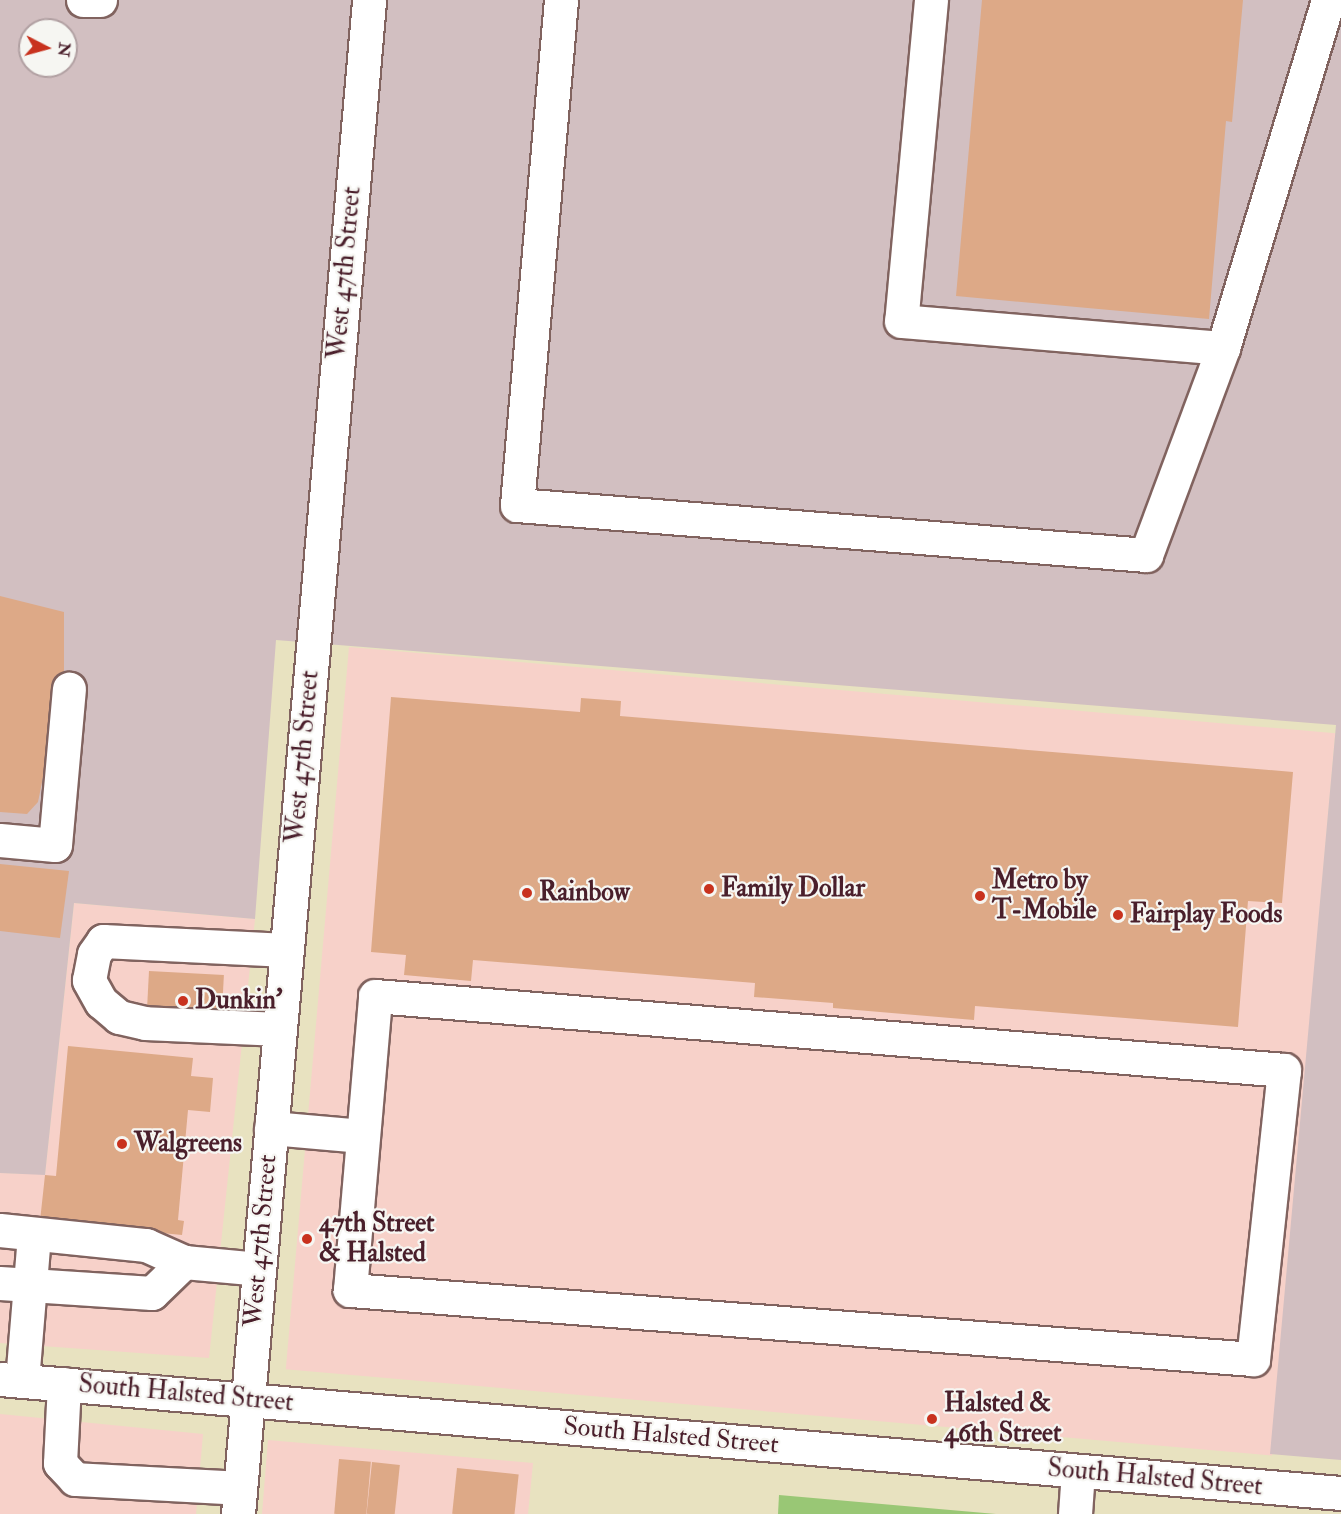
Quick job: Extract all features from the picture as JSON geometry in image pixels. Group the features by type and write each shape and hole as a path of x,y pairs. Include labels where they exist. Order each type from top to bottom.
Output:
{"main road":[{"path":"83,0 100,0"},
{"name":"West 47th Street","path":"239,1501 369,0"},
{"path":"561,0 517,505 1146,555 1223,348 1328,0"},
{"path":"932,0 901,321 1223,348"},
{"path":"0,840 55,845 69,689"},
{"path":"280,1029 145,1023 119,1017 101,1002 89,980 94,954 103,941 286,950"},
{"path":"375,996 1284,1070 1253,1359 350,1290 363,1136 375,996"},
{"path":"271,1128 363,1136"},
{"path":"0,1230 146,1245 184,1263 259,1269"},
{"path":"11,1380 15,1284 33,1235"},
{"path":"15,1284 152,1293 184,1263"},
{"name":"South Halsted Street","path":"11,1380 1341,1494"},
{"path":"64,1384 60,1463 75,1479 239,1501"},
{"path":"1075,1514 1078,1471"}],"shaded area":[{"path":"0,0 1341,0 1341,1460 1270,1454 1336,725 276,640 255,919 74,903 45,1175 0,1173"},
{"path":"349,647 1335,733 1272,1456 286,1369"},
{"path":"74,903 255,919 209,1358 0,1343 0,1173 45,1174"},
{"path":"0,1414 203,1434 196,1514 0,1514"},
{"path":"268,1440 533,1463 528,1514 262,1514"}],"green space":[{"path":"779,1495 996,1514 778,1514"}],"building":[{"path":"982,0 1243,0 1232,122 1226,121 1209,319 956,296"},
{"path":"0,596 64,612 64,673 38,802 27,814 0,812"},
{"path":"391,697 580,712 581,698 621,701 620,716 1293,772 1282,903 1248,901 1238,1027 975,1006 974,1020 833,1008 833,1003 754,997 755,983 473,960 471,981 404,975 406,955 371,952"},
{"path":"0,864 69,871 60,938 0,931"},
{"name":"Dunkin'","path":"149,971 224,975 222,1015 147,1011"},
{"name":"Walgreens","path":"68,1046 193,1058 191,1076 213,1078 210,1112 188,1110 178,1220 184,1221 182,1235 40,1221 45,1175 56,1176"},
{"path":"339,1459 371,1462 366,1514 334,1514"},
{"path":"372,1462 400,1465 395,1514 367,1514"},
{"path":"457,1468 519,1474 515,1514 452,1514"}],"place":[{"name":"Family Dollar","path":"709,889"},
{"name":"Rainbow","path":"527,893"},
{"name":"Metro by T-Mobile","path":"980,896"},
{"name":"Fairplay Foods","path":"1118,915"},
{"name":"Dunkin'","path":"183,1001"},
{"name":"Walgreens","path":"122,1144"},
{"name":"47th Street & Halsted","path":"307,1239"},
{"name":"Halsted & 46th Street","path":"932,1419"}]}
